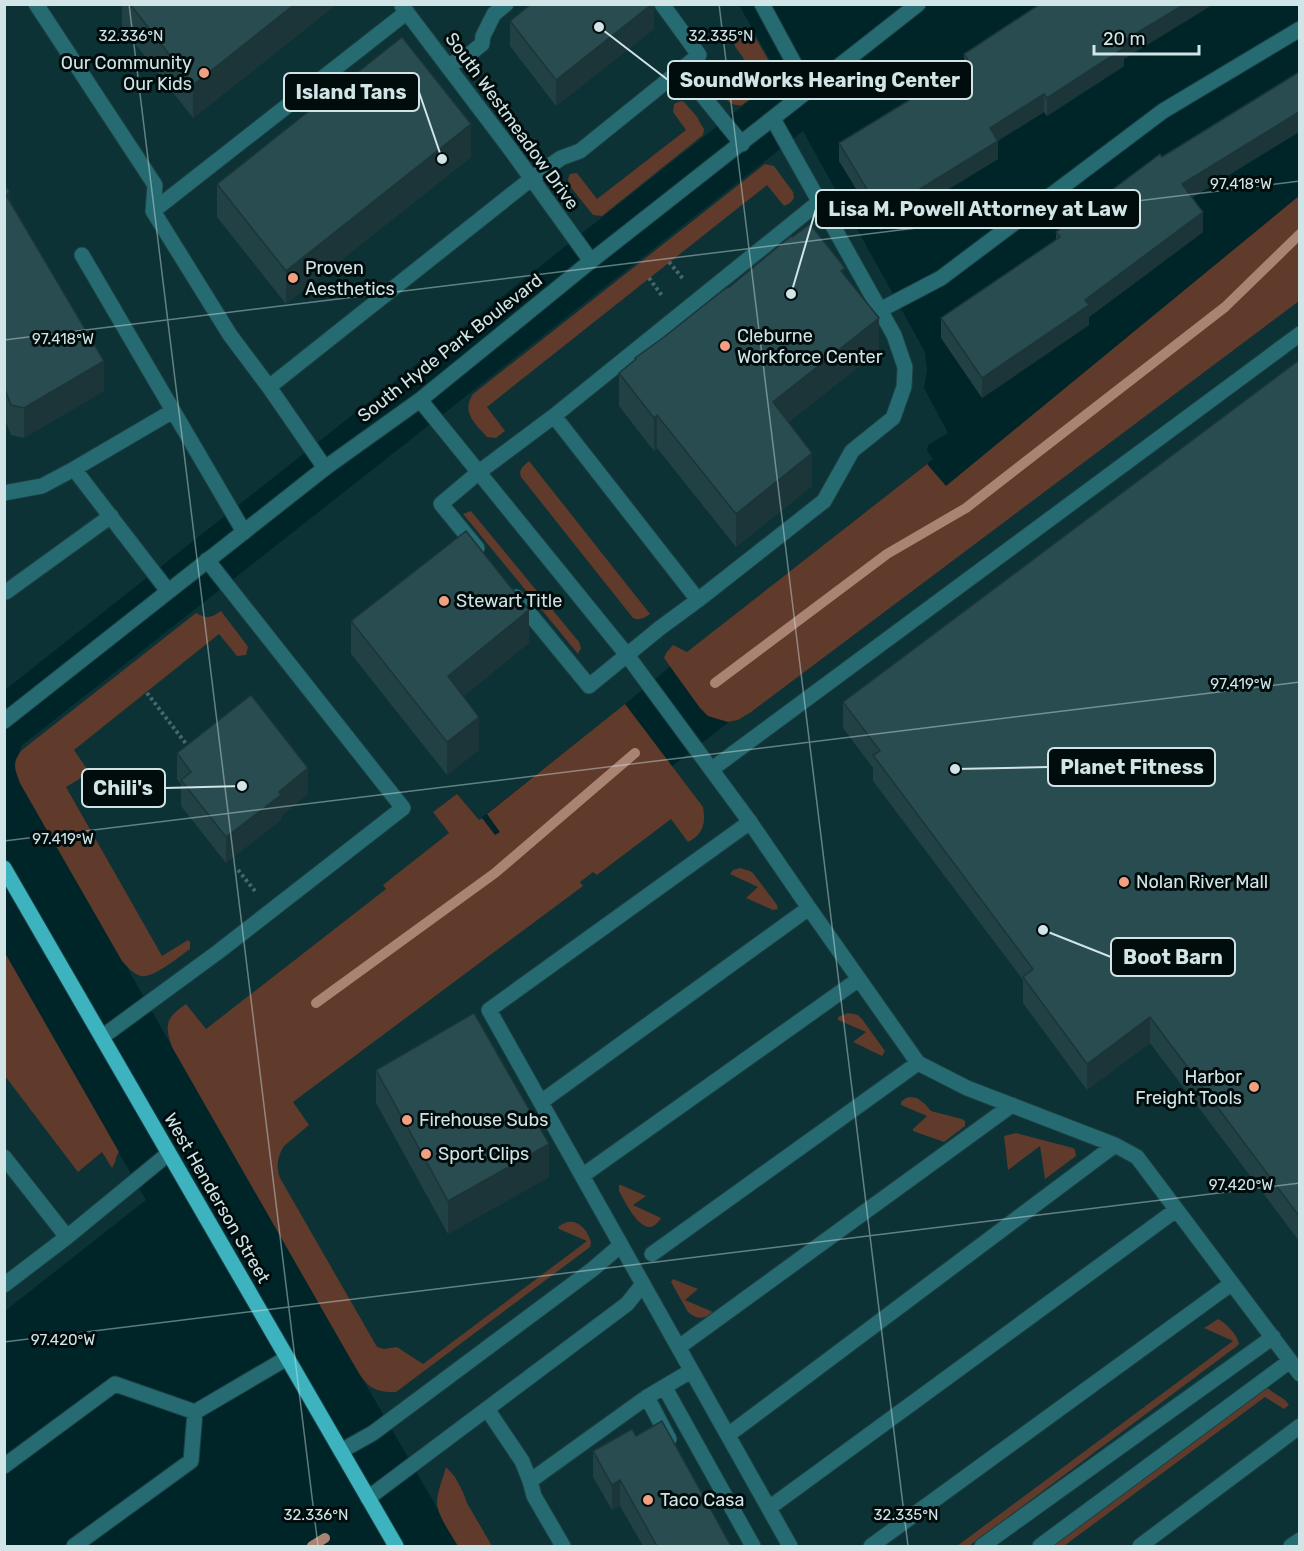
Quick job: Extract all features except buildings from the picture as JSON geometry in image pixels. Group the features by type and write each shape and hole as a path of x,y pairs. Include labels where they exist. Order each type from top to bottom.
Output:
{"main road":[{"name":"West Henderson Street","path":"4,868 396,1546"}],"street":[{"path":"36,4 155,185 153,211 230,335 325,468"},
{"path":"448,66 482,44 483,36 494,14 506,4"},
{"path":"269,387 531,178 561,158 580,151 699,55 662,4"},
{"path":"762,4 809,91"},
{"name":"South Hyde Park Boulevard","path":"4,721 325,468 420,400 591,261 918,4"},
{"path":"153,211 404,8"},
{"name":"South Westmeadow Drive","path":"404,8 591,261"},
{"path":"880,309 941,279 1163,111 1299,29"},
{"path":"681,69 742,144"},
{"path":"507,586 589,686 824,501 852,451 893,418 904,387 905,368 894,335 773,119"},
{"path":"485,558 441,504 819,202"},
{"path":"82,255 244,532"},
{"path":"712,769 1299,334"},
{"path":"420,400 627,655 750,822 918,1063 967,1088 1115,1146 1137,1157 1299,1374"},
{"path":"4,494 42,486 173,411"},
{"path":"554,416 698,600"},
{"path":"74,469 168,591"},
{"path":"4,590 6,592 111,516"},
{"path":"102,1037 218,952 403,808 207,560"},
{"path":"750,822 489,1010 790,1546"},
{"path":"541,1102 809,908"},
{"path":"582,1176 859,979"},
{"path":"368,1498 627,1304 643,1284 652,1254 918,1063"},
{"path":"679,1347 1012,1105"},
{"path":"728,1436 1115,1146"},
{"path":"4,1285 67,1237 168,1154"},
{"path":"4,1157 67,1237"},
{"path":"769,1508 1176,1210"},
{"path":"621,1245 652,1254"},
{"path":"340,1451 382,1426 584,1276 621,1245"},
{"path":"871,1546 1231,1284"},
{"path":"982,1546 1273,1337"},
{"path":"4,1466 115,1384 195,1412 287,1358"},
{"path":"1040,1546 1290,1361"},
{"path":"530,1481 646,1397 691,1371"},
{"path":"665,1388 753,1546"},
{"path":"646,1397 678,1456"},
{"path":"487,1409 522,1461 534,1496 563,1546"},
{"path":"74,1546 191,1461 195,1412"},
{"path":"1140,1546 1299,1426"},
{"path":"1291,1546 1299,1540"}],"path":[{"path":"147,693 193,752"}],"shaded area":[{"path":"5,5 739,5 770,60 775,74 768,86 5,690"},
{"path":"749,31 758,41 770,64 771,79 757,94 742,105 736,105 729,102 724,95 742,79 746,68 733,40 743,32"},
{"path":"681,101 698,118 704,129 703,135 602,216 593,215 569,185 570,174 577,173 597,199 686,130 673,112 674,104"},
{"path":"803,131 925,352 927,370 924,388 948,433 928,445 927,451 933,459 480,819 527,879 1299,279 1299,1546 459,1546 18,775 17,761 21,746"},
{"path":"765,164 774,166 793,192 794,198 790,203 784,206 767,185 487,407 505,431 496,438 487,437 469,412 468,407 473,394"},
{"path":"1299,196 1299,301 751,712 738,720 728,722 708,716 700,708 664,658 673,645 687,652 927,464 946,486"},
{"path":"529,461 650,614 640,619 633,618 521,477 523,466"},
{"path":"471,511 579,642 581,648 578,654 463,514"},
{"path":"221,611 248,647 246,655 237,656 219,634 74,750 89,772 66,787 162,956 188,940 190,942 190,949 159,971 141,976 133,972 122,961 21,785 15,763 22,750 196,613 209,617"},
{"path":"625,704 703,807 704,823 697,836 688,842 671,819 597,875 593,872 580,882 583,886 293,1102 309,1125 284,1146 278,1162 280,1178 377,1347 384,1349 397,1347 423,1364 587,1241 559,1229 558,1227 562,1224 578,1223 587,1233 591,1243 590,1247 396,1392 372,1388 359,1373 172,1047 168,1022 174,1013 186,1004 206,1029 386,889 383,885 449,833 433,812 457,794 479,820 482,818 495,835 500,832 487,814"},
{"path":"740,868 753,873 778,909 773,910 746,898 758,887 730,874 733,870"},
{"path":"4,953 146,1200 5,1311 4,1311"},
{"path":"5,953 119,1152 112,1168 102,1152 78,1172 5,1076"},
{"path":"848,1013 858,1015 862,1019 885,1051 882,1056 853,1042 866,1032 838,1020 838,1017"},
{"path":"910,1097 917,1098 931,1111 962,1119 965,1121 965,1126 944,1142 913,1131 927,1116 901,1105 901,1102"},
{"path":"1016,1133 1073,1148 1076,1156 1045,1179 1040,1146 1008,1170 1004,1136"},
{"path":"619,1185 646,1196 633,1205 661,1218 655,1225 649,1227 637,1219 619,1191"},
{"path":"673,1279 698,1289 685,1300 713,1312 700,1318 688,1312 671,1282"},
{"path":"1218,1319 1234,1333 1239,1344 1237,1346 969,1546 957,1546 1233,1341 1204,1328"},
{"path":"1267,1388 1289,1405 1284,1409 1265,1397 1064,1546 1053,1546 1261,1389"},
{"path":"446,1467 455,1477 492,1546 458,1546 446,1526 437,1504"}],"waterway":[{"path":"715,683 887,554 966,508 1225,307 1300,234"},
{"path":"316,1003 495,873 635,753"},
{"path":"312,1546 325,1538"}],"place":[{"name":"SoundWorks Hearing Center","path":"599,27"},
{"name":"Our Community Our Kids","path":"204,73"},
{"name":"Island Tans","path":"442,159"},
{"name":"Proven Aesthetics","path":"293,278"},
{"name":"Lisa M. Powell Attorney at Law","path":"791,294"},
{"name":"Cleburne Workforce Center","path":"725,346"},
{"name":"Stewart Title","path":"444,601"},
{"name":"Planet Fitness","path":"955,769"},
{"name":"Chili's","path":"242,786"},
{"name":"Nolan River Mall","path":"1124,882"},
{"name":"Boot Barn","path":"1043,930"},
{"name":"Harbor Freight Tools","path":"1254,1087"},
{"name":"Firehouse Subs","path":"407,1120"},
{"name":"Sport Clips","path":"426,1154"},
{"name":"Taco Casa","path":"648,1500"}]}
